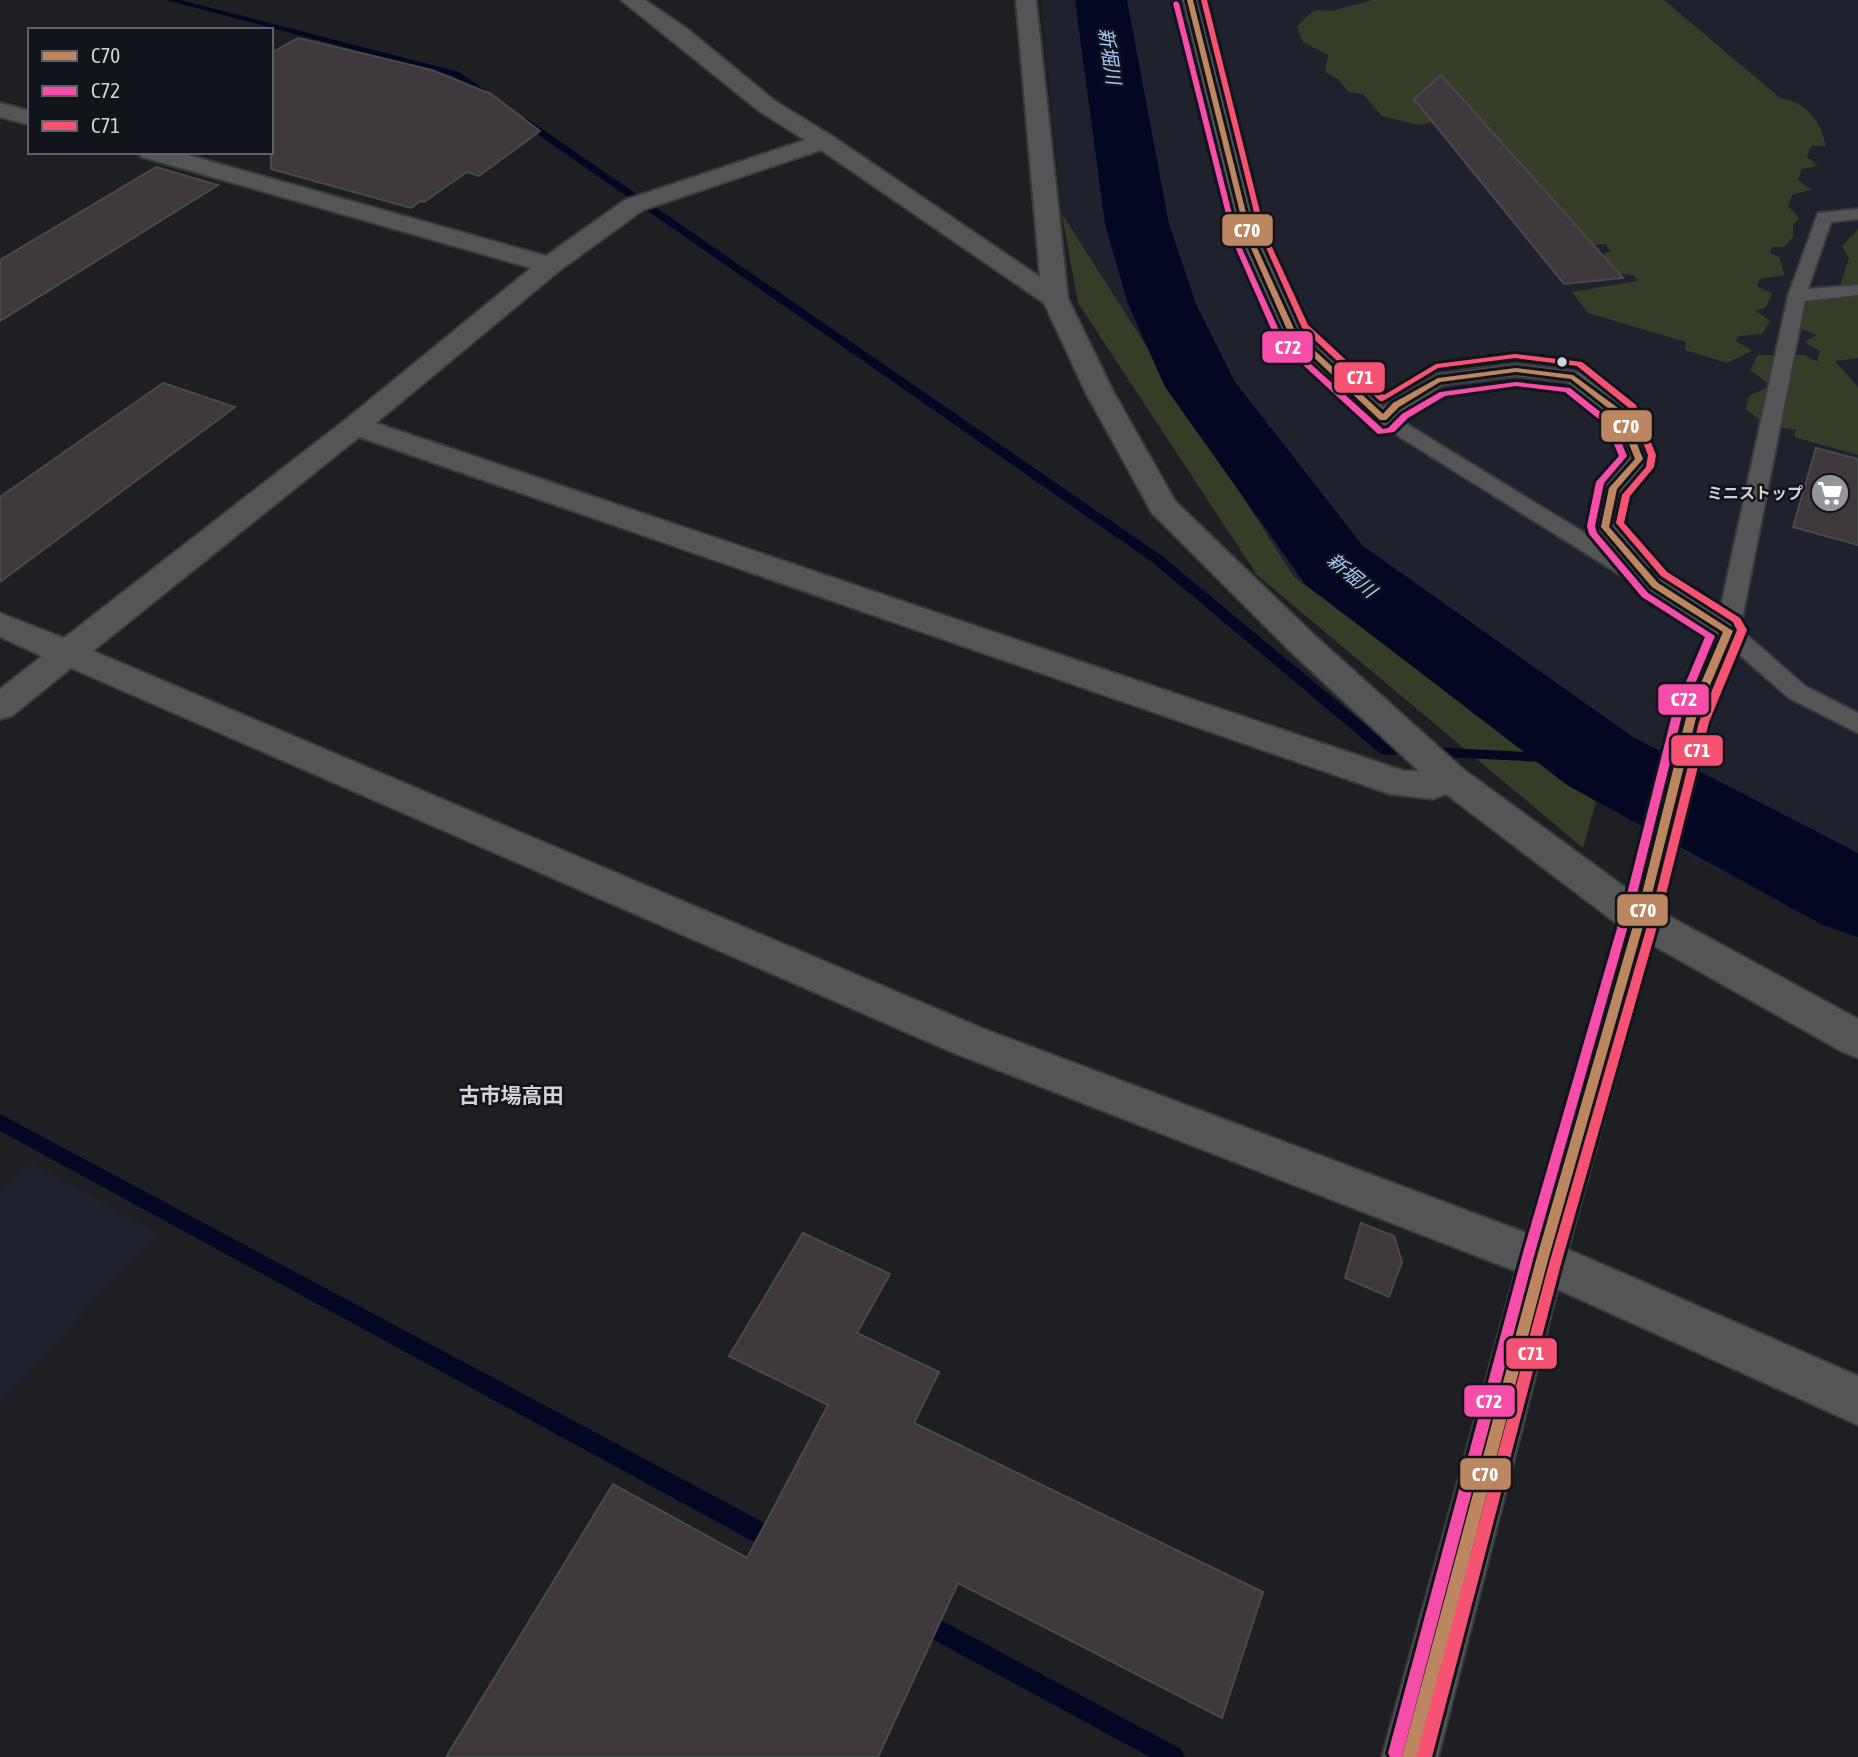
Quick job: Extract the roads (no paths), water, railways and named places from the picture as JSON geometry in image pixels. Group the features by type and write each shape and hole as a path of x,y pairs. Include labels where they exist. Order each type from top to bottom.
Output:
{"street":[{"path":"631,0 682,36 767,106 824,141 1055,299"},
{"path":"1026,0 1055,299 1100,393 1163,506 1301,642 1450,778 1642,908 1858,1040"},
{"path":"0,110 28,117"},
{"path":"0,706 355,426 550,265 634,205 824,141"},
{"path":"157,154 550,265"},
{"path":"355,426 1403,784 1433,785 1450,778"},
{"path":"0,624 970,1041 1542,1259 1858,1401"},
{"path":"1410,1757 1542,1259 1642,908 1691,718"}],"lane":[{"path":"1189,0 1249,237 1293,334 1383,418 1728,631 1797,692 1858,723"},
{"path":"1691,718 1728,631 1732,600 1797,296 1824,217 1858,214"},
{"path":"1797,296 1858,290"},
{"path":"1383,418 1396,405 1438,380 1516,370 1573,377 1622,415 1639,459 1613,488 1605,527 1655,585"}],"waterway":[{"path":"170,0 456,74 493,99"},
{"name":"新堀川","path":"1101,0 1137,224 1162,304 1201,387 1334,565 1600,761 1858,898"},
{"path":"523,120 1157,559 1386,750 1600,761"},
{"path":"0,1122 777,1542"},
{"path":"920,1620 1173,1757"}],"place":[{"name":"ミニストップ","path":"1830,493"}],"district":[{"name":"古市場高田","path":"511,1096"}]}
